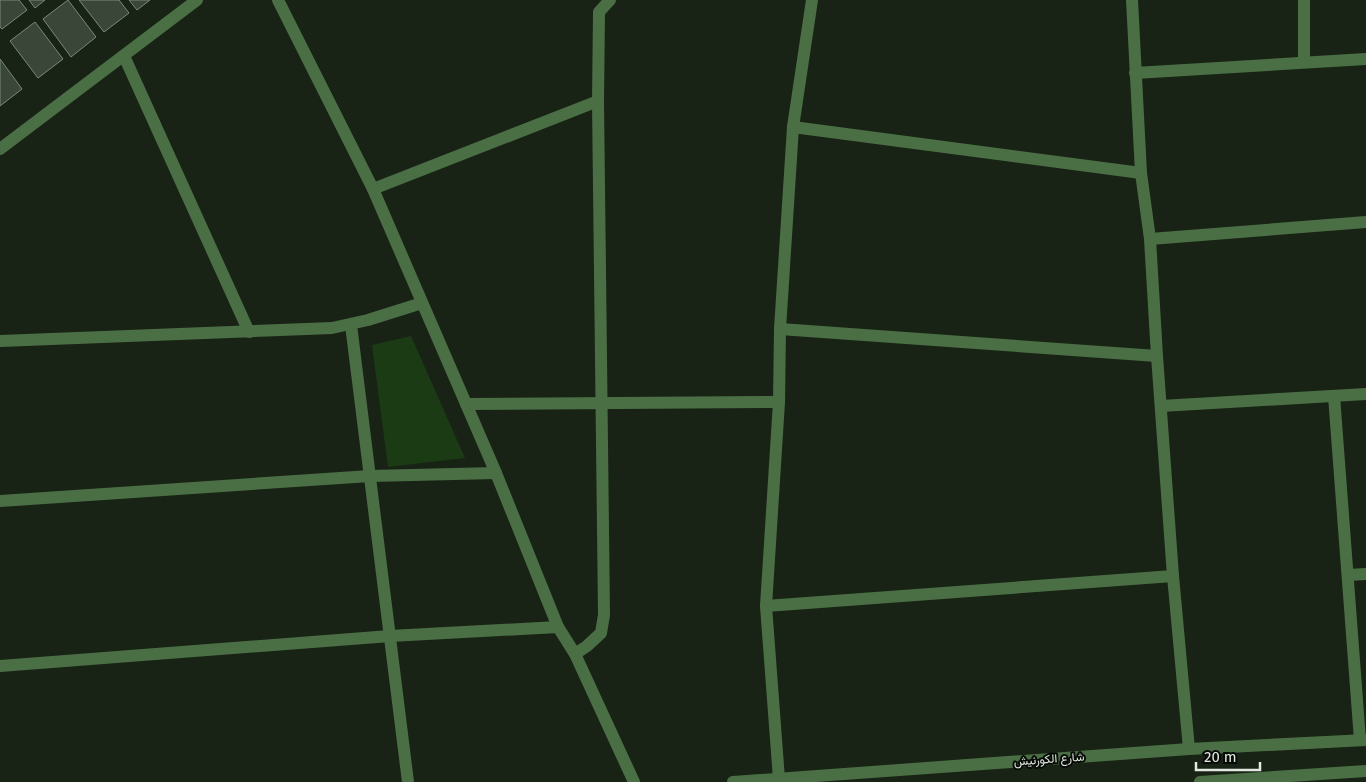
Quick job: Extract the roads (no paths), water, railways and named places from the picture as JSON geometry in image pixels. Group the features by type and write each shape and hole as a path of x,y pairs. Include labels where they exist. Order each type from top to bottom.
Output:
{"street":[{"path":"0,149 197,0"},
{"path":"278,0 373,189 496,473 558,627 575,654 634,782"},
{"path":"575,654 601,633 604,616 598,101 599,12 610,0"},
{"path":"779,779 766,606 779,402 780,328 793,127 812,0"},
{"path":"1132,0 1141,173 1150,239 1173,576 1189,749"},
{"path":"1304,0 1304,62"},
{"path":"124,56 249,332"},
{"path":"1135,73 1366,59"},
{"path":"373,189 598,101"},
{"path":"793,127 1141,173"},
{"path":"1150,239 1366,222"},
{"path":"0,341 316,330 351,325 422,303"},
{"path":"351,325 408,782"},
{"path":"780,328 1157,356"},
{"path":"1161,406 1366,394"},
{"path":"1334,396 1363,740"},
{"path":"466,404 779,402"},
{"path":"0,501 370,476 496,473"},
{"path":"1348,575 1366,574"},
{"path":"766,606 1173,576"},
{"path":"0,666 390,636 558,627"},
{"name":"شارع الكورنيش","path":"733,782 1189,749 1363,740"},
{"path":"1200,782 1275,780 1366,771"}]}
